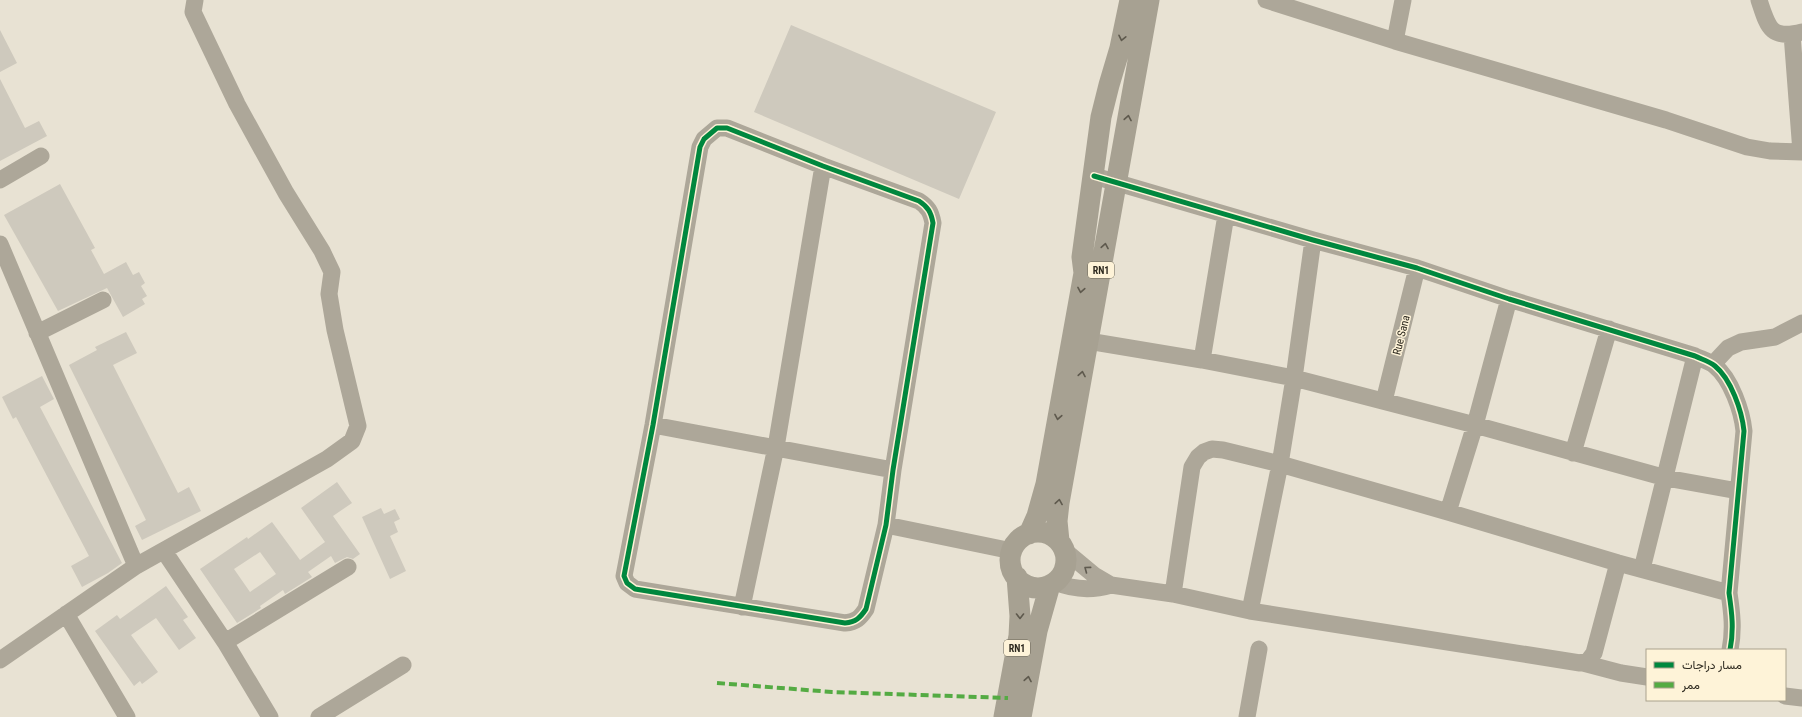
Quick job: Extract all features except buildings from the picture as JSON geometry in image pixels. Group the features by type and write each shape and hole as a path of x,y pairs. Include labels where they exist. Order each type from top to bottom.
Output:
{"main road":[{"name":"RN1","path":"1004,717 1019,636 1020,616 1017,577 1011,564 1012,551 1019,540 1029,534 1037,516 1046,484 1085,270 1082,257 1104,101 1120,48 1130,0"},
{"name":"RN1","path":"1021,717 1037,631 1052,583 1063,573 1065,568 1066,556 1057,521 1059,503 1149,0"},
{"path":"1029,534 1042,532 1054,537 1062,545"},
{"path":"1017,577 1032,587 1052,583"}],"street":[{"path":"0,660 136,566 327,459 352,441 358,426 335,330 330,294 332,272 322,250 286,193 237,104 193,12 195,0"},
{"path":"1266,0 1395,41 1666,120 1747,147 1770,151 1802,152 1797,33 1782,35 1768,26 1759,0"},
{"path":"1395,41 1403,0"},
{"path":"716,128 727,128 823,166 919,201 930,210 934,223 893,470 886,525 866,609 857,620 845,623 635,589 625,580 624,576 653,425 700,147 704,139 716,128"},
{"path":"0,180 41,156"},
{"path":"742,607 776,447 823,166"},
{"path":"1094,176 1226,216 1417,268 1509,299 1695,356 1713,364 1724,377 1740,409 1743,419 1744,448 1738,491 1728,593 1733,615 1733,637 1730,649"},
{"path":"1202,360 1226,216"},
{"path":"1250,611 1280,464 1294,378 1313,240"},
{"path":"0,244 136,566"},
{"name":"Rue Sana","path":"1384,401 1417,268"},
{"path":"1448,512 1476,424 1509,299"},
{"path":"37,333 103,300"},
{"path":"1713,364 1728,348 1741,342 1775,337 1802,324"},
{"path":"1573,453 1609,329"},
{"path":"1088,341 1202,360 1294,378 1476,424 1573,453 1666,478 1738,491"},
{"path":"1642,568 1666,478 1695,356"},
{"path":"653,425 893,470"},
{"path":"1173,594 1192,467 1198,457 1212,449 1223,450 1280,464 1618,563 1642,568 1728,593"},
{"path":"886,525 1012,551"},
{"path":"1062,545 1094,575 1111,585 1173,594 1250,611 1554,660 1583,663 1621,673 1646,677"},
{"path":"164,551 225,642 270,717"},
{"path":"1583,663 1588,661 1594,653 1618,563"},
{"path":"225,642 348,567"},
{"path":"1052,583 1083,589 1102,588 1111,585"},
{"path":"66,614 127,717"},
{"path":"1247,717 1259,649"},
{"path":"319,717 403,665"},
{"path":"1786,696 1802,698"}],"marked path":[{"path":"717,683 832,692 1008,698"}],"cycle path":[{"path":"717,128 727,128 823,166 919,201 929,210 932,219 933,223 893,470 886,525 866,609 860,617 852,622 845,623 635,589 627,583 624,576 653,425 700,147 704,139 717,128"},
{"path":"1094,176 1313,240 1417,268 1509,299 1695,356 1713,364 1721,372 1731,387 1741,414 1744,431 1729,593 1732,622 1730,649"}]}
